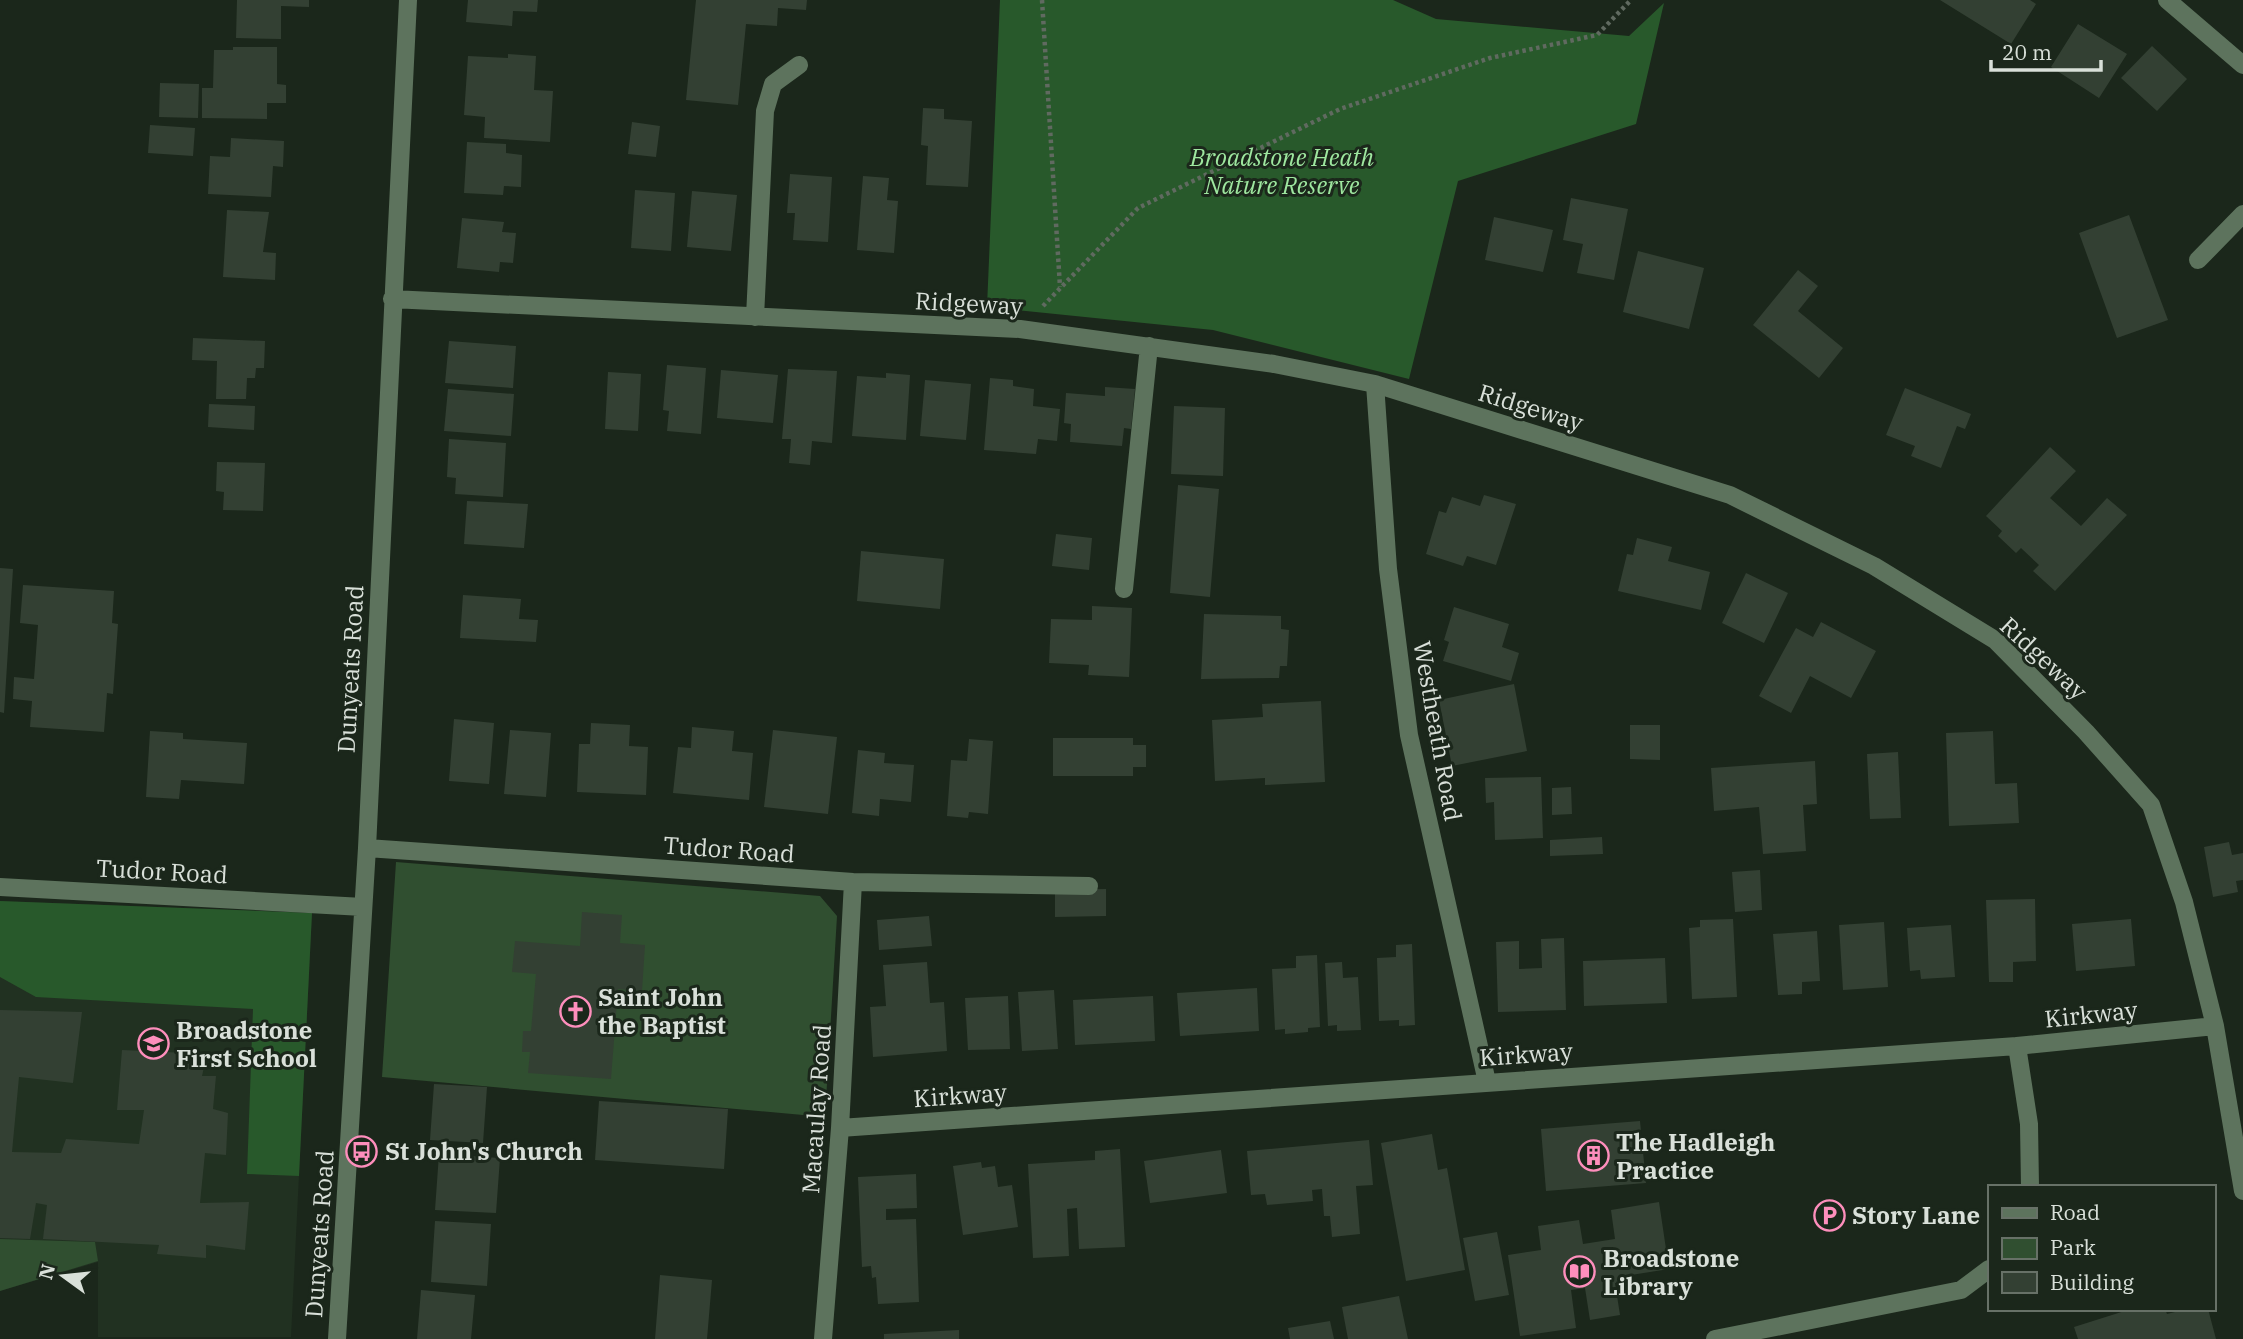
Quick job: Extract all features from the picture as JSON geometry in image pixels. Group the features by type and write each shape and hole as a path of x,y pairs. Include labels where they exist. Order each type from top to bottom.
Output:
{"street":[{"name":"Dunyeats Road","path":"337,1339 367,848 408,0"},
{"path":"2168,0 2243,65"},
{"path":"755,317 765,111 773,84 799,65"},
{"path":"2198,260 2243,214"},
{"name":"Ridgeway","path":"392,299 1020,329 1273,363 1375,384 1730,495 1874,566 1995,640 2086,732 2151,805 2184,902 2215,1026 2243,1191"},
{"path":"1124,589 1149,346"},
{"name":"Westheath Road","path":"1375,384 1388,569 1409,735 1487,1082"},
{"name":"Tudor Road","path":"367,848 853,882 1089,886"},
{"name":"Macaulay Road","path":"823,1339 840,1128 853,882"},
{"name":"Tudor Road","path":"0,887 363,907"},
{"name":"Kirkway","path":"840,1128 2017,1046 2215,1026"},
{"path":"2017,1046 2029,1124 2030,1185"},
{"path":"1715,1339 1961,1290 1988,1270"}],"path":[{"path":"1042,0 1060,288"},
{"path":"1020,329 1138,208 1340,109 1490,58 1597,35 1631,0"}],"shaded area":[{"name":"Broadstone First School","path":"0,901 312,913 291,1337 98,1337 98,1262 0,1291"}],"green space":[{"name":"Broadstone Heath Nature Reserve","path":"1000,0 1393,0 1436,19 1629,36 1664,3 1636,124 1458,181 1409,379 1213,330 987,307"},
{"path":"396,862 820,896 837,916 825,1117 382,1077"},
{"path":"0,901 312,913 299,1176 247,1174 253,1009 36,997 0,977"},
{"path":"0,1239 95,1242 98,1261 0,1291"}],"building":[{"path":"237,0 309,0 309,7 281,6 281,39 236,38"},
{"path":"468,0 538,0 537,12 513,11 512,26 466,22"},
{"path":"696,0 807,0 806,10 778,8 777,26 746,24 738,105 686,100"},
{"path":"1940,0 2030,0 2036,4 2011,44"},
{"path":"2078,24 2127,54 2099,98 2051,67"},
{"path":"2152,46 2187,79 2157,111 2121,78"},
{"path":"233,47 277,47 277,84 286,85 286,103 267,103 267,119 202,118 202,88 213,88 214,50 233,50"},
{"path":"508,54 536,56 534,90 553,91 550,142 484,138 485,117 464,115 468,56 508,58"},
{"path":"160,83 199,84 198,118 159,117"},
{"path":"923,108 944,109 944,119 972,121 968,187 926,185 928,146 921,145"},
{"path":"632,122 660,126 656,157 628,154"},
{"path":"150,125 195,128 193,156 148,153"},
{"path":"231,138 284,141 283,167 273,166 271,197 208,194 210,156 230,157"},
{"path":"467,142 506,144 506,153 522,155 521,187 504,186 503,195 464,193"},
{"path":"790,174 832,177 828,242 793,240 795,213 787,213"},
{"path":"863,176 889,178 887,200 898,201 894,253 857,250"},
{"path":"635,190 675,193 671,251 631,248"},
{"path":"692,191 737,195 731,251 687,247"},
{"path":"1571,198 1628,209 1614,280 1577,273 1583,244 1563,240"},
{"path":"227,210 269,212 263,252 276,253 275,280 223,277"},
{"path":"2129,215 2168,320 2117,338 2079,233"},
{"path":"1494,217 1553,230 1543,272 1485,260"},
{"path":"462,218 504,222 502,232 516,233 513,263 500,262 499,272 457,268"},
{"path":"1638,251 1704,268 1689,329 1623,312"},
{"path":"1798,270 1818,286 1798,311 1843,348 1819,378 1753,325"},
{"path":"193,338 265,341 264,368 256,368 255,378 247,378 246,399 216,399 217,361 192,360"},
{"path":"449,341 516,346 513,388 445,383"},
{"path":"667,365 706,368 701,434 667,431 669,411 663,410"},
{"path":"788,369 837,371 832,443 812,441 810,465 789,463 791,439 782,439"},
{"path":"721,370 778,375 773,423 717,418"},
{"path":"608,372 641,374 638,431 605,429"},
{"path":"886,373 910,375 906,440 852,436 857,376 886,378"},
{"path":"990,378 1013,380 1013,386 1034,389 1033,406 1060,409 1057,441 1038,439 1036,454 984,450"},
{"path":"925,380 971,384 966,440 920,436"},
{"path":"1105,387 1135,389 1131,429 1124,428 1122,446 1070,442 1071,424 1064,423 1066,393 1105,396"},
{"path":"1905,388 1971,414 1965,429 1957,426 1941,468 1911,456 1915,446 1886,435"},
{"path":"448,389 514,394 511,436 444,431"},
{"path":"209,404 255,406 254,430 208,427"},
{"path":"1174,406 1225,408 1223,476 1171,474"},
{"path":"449,439 506,443 503,497 455,494 456,478 447,477"},
{"path":"2050,447 2076,471 2050,498 2081,526 2107,498 2127,515 2055,591 2033,571 2039,565 2021,548 2016,553 1998,536 2002,531 1986,516"},
{"path":"217,462 265,463 263,511 223,510 224,492 216,491"},
{"path":"1178,485 1219,489 1210,597 1170,593"},
{"path":"1484,495 1516,504 1496,565 1467,556 1463,566 1426,554 1439,511 1446,513 1452,497 1480,506"},
{"path":"467,501 528,504 524,548 464,544"},
{"path":"1056,534 1092,538 1089,570 1052,566"},
{"path":"1637,538 1672,547 1668,561 1710,572 1701,610 1618,591 1627,554 1633,555"},
{"path":"861,551 944,559 940,609 857,601"},
{"path":"0,568 13,569 4,713 0,712"},
{"path":"1746,573 1788,593 1764,643 1722,623"},
{"path":"23,585 114,591 112,623 118,624 113,694 107,693 104,732 30,727 32,701 13,699 14,677 34,679 38,625 20,623"},
{"path":"463,595 521,599 519,619 538,620 536,642 460,638"},
{"path":"1092,606 1132,608 1129,677 1088,675 1089,665 1049,663 1051,619 1092,620"},
{"path":"1454,607 1509,624 1502,647 1519,653 1511,681 1443,661 1449,642 1444,640"},
{"path":"1204,614 1281,616 1281,629 1289,630 1287,666 1280,666 1279,678 1201,679"},
{"path":"1821,622 1876,651 1851,698 1810,676 1791,713 1759,696 1796,628 1813,637"},
{"path":"1514,684 1527,751 1452,766 1439,700"},
{"path":"1321,701 1325,782 1265,785 1265,778 1215,781 1212,720 1263,717 1262,704"},
{"path":"454,719 494,723 489,784 449,781"},
{"path":"591,723 630,725 629,746 648,747 646,795 577,792 579,744 590,744"},
{"path":"1630,725 1660,725 1660,760 1630,759"},
{"path":"692,727 734,731 732,751 753,753 749,800 673,793 678,747 691,748"},
{"path":"510,730 551,733 546,797 504,794"},
{"path":"773,730 837,737 828,814 764,807"},
{"path":"150,731 183,733 183,739 247,743 244,784 181,780 179,799 146,797"},
{"path":"1993,731 1995,784 2017,783 2019,823 1949,826 1946,733"},
{"path":"1053,738 1133,738 1133,745 1146,745 1146,767 1133,767 1133,776 1053,776"},
{"path":"969,739 993,741 988,814 969,812 968,818 947,816 951,760 967,761"},
{"path":"858,750 885,753 884,763 914,765 911,802 880,799 879,816 852,813"},
{"path":"1898,752 1901,818 1870,819 1867,754"},
{"path":"1815,761 1817,804 1803,805 1806,851 1763,854 1759,807 1714,811 1711,768"},
{"path":"1541,777 1543,838 1495,840 1494,802 1486,803 1485,778"},
{"path":"1571,787 1572,814 1552,815 1552,788"},
{"path":"1602,837 1603,854 1550,856 1550,840"},
{"path":"2229,842 2232,855 2243,853 2243,880 2236,881 2238,892 2213,897 2204,847"},
{"path":"1760,870 1762,910 1735,912 1732,872"},
{"path":"1106,889 1106,916 1055,917 1055,890"},
{"path":"2035,899 2036,961 2013,962 2013,982 1989,982 1986,900"},
{"name":"Saint John the Baptist","path":"582,912 622,915 620,943 645,945 642,991 618,989 611,1079 528,1073 530,1052 522,1052 523,1031 531,1031 536,974 512,972 515,941 580,946"},
{"path":"929,916 932,946 879,950 877,920"},
{"path":"1733,919 1737,997 1692,999 1689,928 1700,927 1700,920"},
{"path":"2131,919 2135,966 2076,971 2072,924"},
{"path":"1884,922 1888,987 1843,990 1839,925"},
{"path":"1951,925 1955,977 1921,979 1920,970 1910,971 1907,928"},
{"path":"1817,931 1820,981 1802,982 1802,994 1778,995 1773,934"},
{"path":"1564,938 1566,1010 1498,1012 1496,942 1519,941 1519,969 1542,968 1541,939"},
{"path":"1412,944 1415,1025 1399,1026 1399,1020 1379,1021 1377,958 1396,957 1396,945"},
{"path":"1317,955 1320,1027 1308,1028 1308,1032 1285,1034 1285,1029 1275,1030 1272,969 1296,968 1296,956"},
{"path":"1665,958 1667,1003 1584,1006 1583,961"},
{"path":"927,962 930,1003 944,1002 947,1051 873,1057 870,1007 886,1006 883,965"},
{"path":"1342,962 1343,978 1358,977 1361,1030 1337,1031 1337,1025 1328,1026 1325,963"},
{"path":"1257,988 1259,1031 1180,1036 1177,993"},
{"path":"1054,990 1058,1049 1022,1051 1018,992"},
{"path":"1008,996 1010,1049 968,1050 965,998"},
{"path":"1153,996 1155,1041 1075,1045 1073,1000"},
{"path":"0,1010 82,1012 73,1083 19,1077 12,1152 61,1153 66,1139 139,1144 144,1110 117,1110 122,1050 207,1054 202,1076 216,1076 213,1109 228,1113 226,1155 205,1153 200,1203 249,1202 245,1250 206,1245 206,1258 157,1254 159,1245 43,1239 47,1205 36,1203 30,1239 0,1238"},
{"path":"434,1084 487,1087 483,1143 430,1140"},
{"path":"599,1101 728,1109 724,1169 595,1160"},
{"name":"The Hadleigh Practice","path":"1640,1121 1646,1183 1546,1191 1541,1129"},
{"path":"1432,1134 1438,1170 1447,1168 1465,1270 1406,1281 1381,1143"},
{"path":"1369,1140 1373,1185 1356,1186 1360,1234 1332,1237 1330,1216 1324,1216 1322,1189 1312,1190 1313,1201 1267,1205 1265,1194 1251,1195 1247,1151"},
{"path":"1120,1149 1125,1247 1079,1249 1077,1208 1067,1209 1069,1256 1033,1258 1028,1164 1095,1160 1095,1151"},
{"path":"1221,1150 1227,1193 1150,1203 1144,1161"},
{"path":"439,1154 500,1158 496,1213 435,1210"},
{"path":"981,1162 982,1168 995,1166 998,1187 1012,1185 1018,1227 963,1235 953,1166"},
{"path":"916,1174 917,1208 886,1209 886,1220 916,1219 919,1302 878,1304 876,1277 872,1278 871,1266 862,1267 858,1177"},
{"name":"Broadstone Library","path":"1659,1202 1669,1269 1631,1275 1632,1281 1615,1283 1620,1315 1590,1320 1585,1288 1571,1290 1576,1328 1520,1336 1508,1255 1541,1250 1538,1226 1579,1220 1583,1244 1615,1239 1611,1210"},
{"path":"435,1221 491,1224 487,1286 431,1282"},
{"path":"1497,1232 1509,1295 1475,1301 1463,1238"},
{"path":"660,1275 712,1280 707,1339 655,1339"},
{"path":"421,1290 475,1295 471,1339 417,1339"},
{"path":"1399,1296 1408,1339 1348,1339 1342,1307"},
{"path":"2125,1311 2166,1311 2167,1314 2179,1311 2209,1311 2216,1339 2078,1339 2074,1327"},
{"path":"1330,1321 1334,1339 1290,1339 1288,1328"},
{"path":"959,1330 959,1339 884,1339 884,1334"}],"place":[{"name":"Saint John the Baptist","path":"575,1011"},
{"name":"Broadstone First School","path":"153,1044"},
{"name":"St John's Church","path":"362,1151"},
{"name":"The Hadleigh Practice","path":"1593,1156"},
{"name":"Story Lane","path":"1829,1215"},
{"name":"Broadstone Library","path":"1580,1272"}]}
